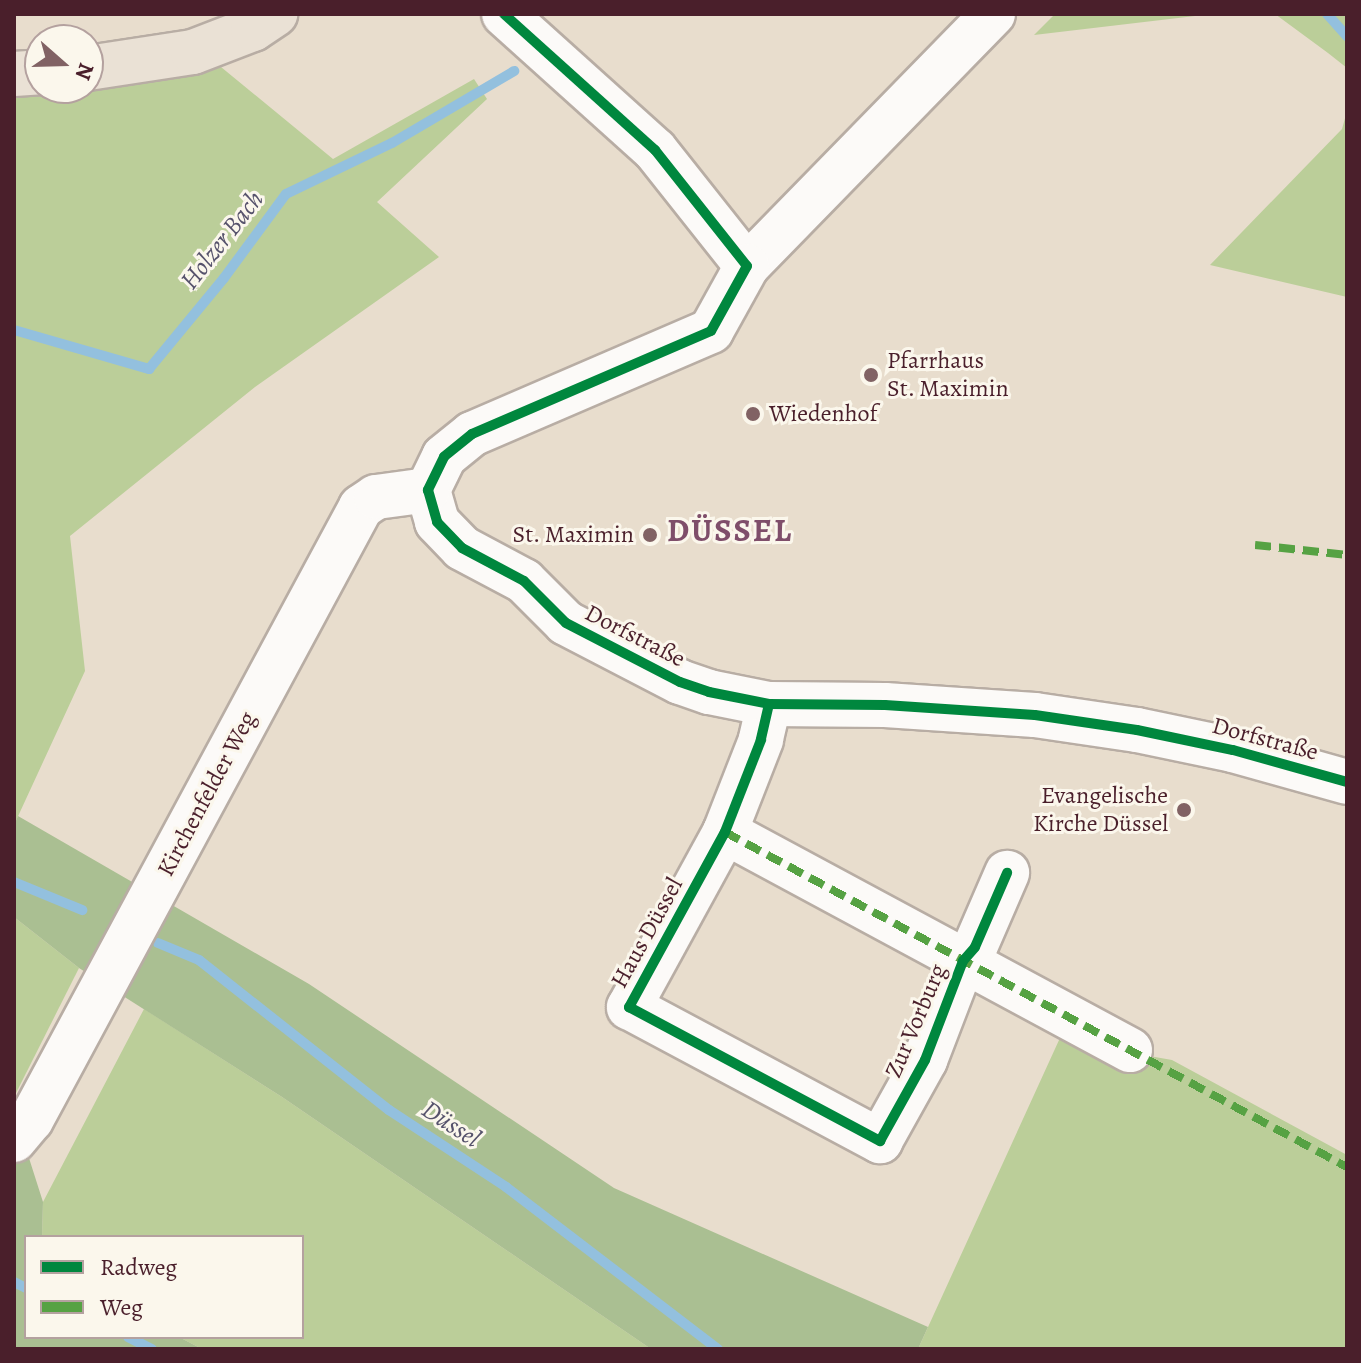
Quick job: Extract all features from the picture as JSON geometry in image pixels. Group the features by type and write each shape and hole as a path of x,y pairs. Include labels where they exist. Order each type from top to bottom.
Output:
{"main road":[{"path":"104,66 193,52 253,29 275,14"}],"street":[{"path":"504,14 655,150 747,266"},
{"path":"428,490 444,457 472,434 711,331 747,266 993,14"},
{"name":"Dorfstraße","path":"428,490 437,522 462,548 524,581 566,623 680,682 769,704 885,705 1035,715 1137,730 1233,750 1347,782"},
{"name":"Kirchenfelder Weg","path":"14,1140 31,1120 361,507 376,497 428,490"},
{"name":"Haus Düssel","path":"769,704 761,740 725,832 629,1007 880,1141"},
{"name":"Zur Vorburg","path":"725,832 1130,1050"},
{"name":"Zur Vorburg","path":"880,1141 925,1060 963,961 975,947 1007,873"}],"green space":[{"path":"1055,14 1212,14 1034,35"},
{"path":"1275,14 1347,14 1347,68 1328,53"},
{"path":"221,67 333,159 474,79 487,99 377,202 439,257 255,387 70,536 85,671 14,825 14,93 24,92 24,104 104,104 104,83"},
{"path":"1347,111 1347,297 1210,265 1342,129"},
{"path":"18,816 309,984 614,1188 928,1327 918,1349 651,1349 282,1097 79,968 14,917 14,825"},
{"path":"14,917 79,968 14,1097"},
{"path":"144,1009 282,1097 651,1349 202,1349 183,1339 304,1339 304,1235 42,1235 43,1202"},
{"path":"1070,1016 1138,1054 1172,1060 1347,1155 1347,1349 918,1349"},
{"path":"14,1111 43,1202 42,1235 24,1235 24,1339 183,1339 202,1349 14,1349"}],"waterway":[{"name":"Holzer Bach","path":"1327,14 1347,36"},
{"name":"Holzer Bach","path":"14,330 149,369 224,278 286,194 392,143 514,71"},
{"name":"Düssel","path":"14,882 82,910"},
{"name":"Düssel","path":"158,943 199,960 389,1110 506,1187 718,1349"},
{"name":"Düssel","path":"14,1282 24,1287"},
{"name":"Düssel","path":"132,1339 152,1349"}],"marked path":[{"path":"1255,545 1347,555"},
{"path":"725,832 1347,1167"}],"cycle path":[{"path":"504,14 655,150 747,266 711,331 472,434 444,457 428,490 437,522 462,548 524,581 566,623 680,682 709,692 769,704 885,705 1035,715 1137,730 1233,750 1347,782"},
{"path":"769,704 761,740 725,832 629,1007 880,1141 925,1060 963,961 975,947 1007,873"}],"place":[{"name":"Pfarrhaus St. Maximin","path":"871,375"},
{"name":"Wiedenhof","path":"753,414"},
{"name":"St. Maximin","path":"650,535"},
{"name":"Evangelische Kirche Düssel","path":"1184,810"}],"district":[{"name":"DÜSSEL","path":"730,530"}]}
